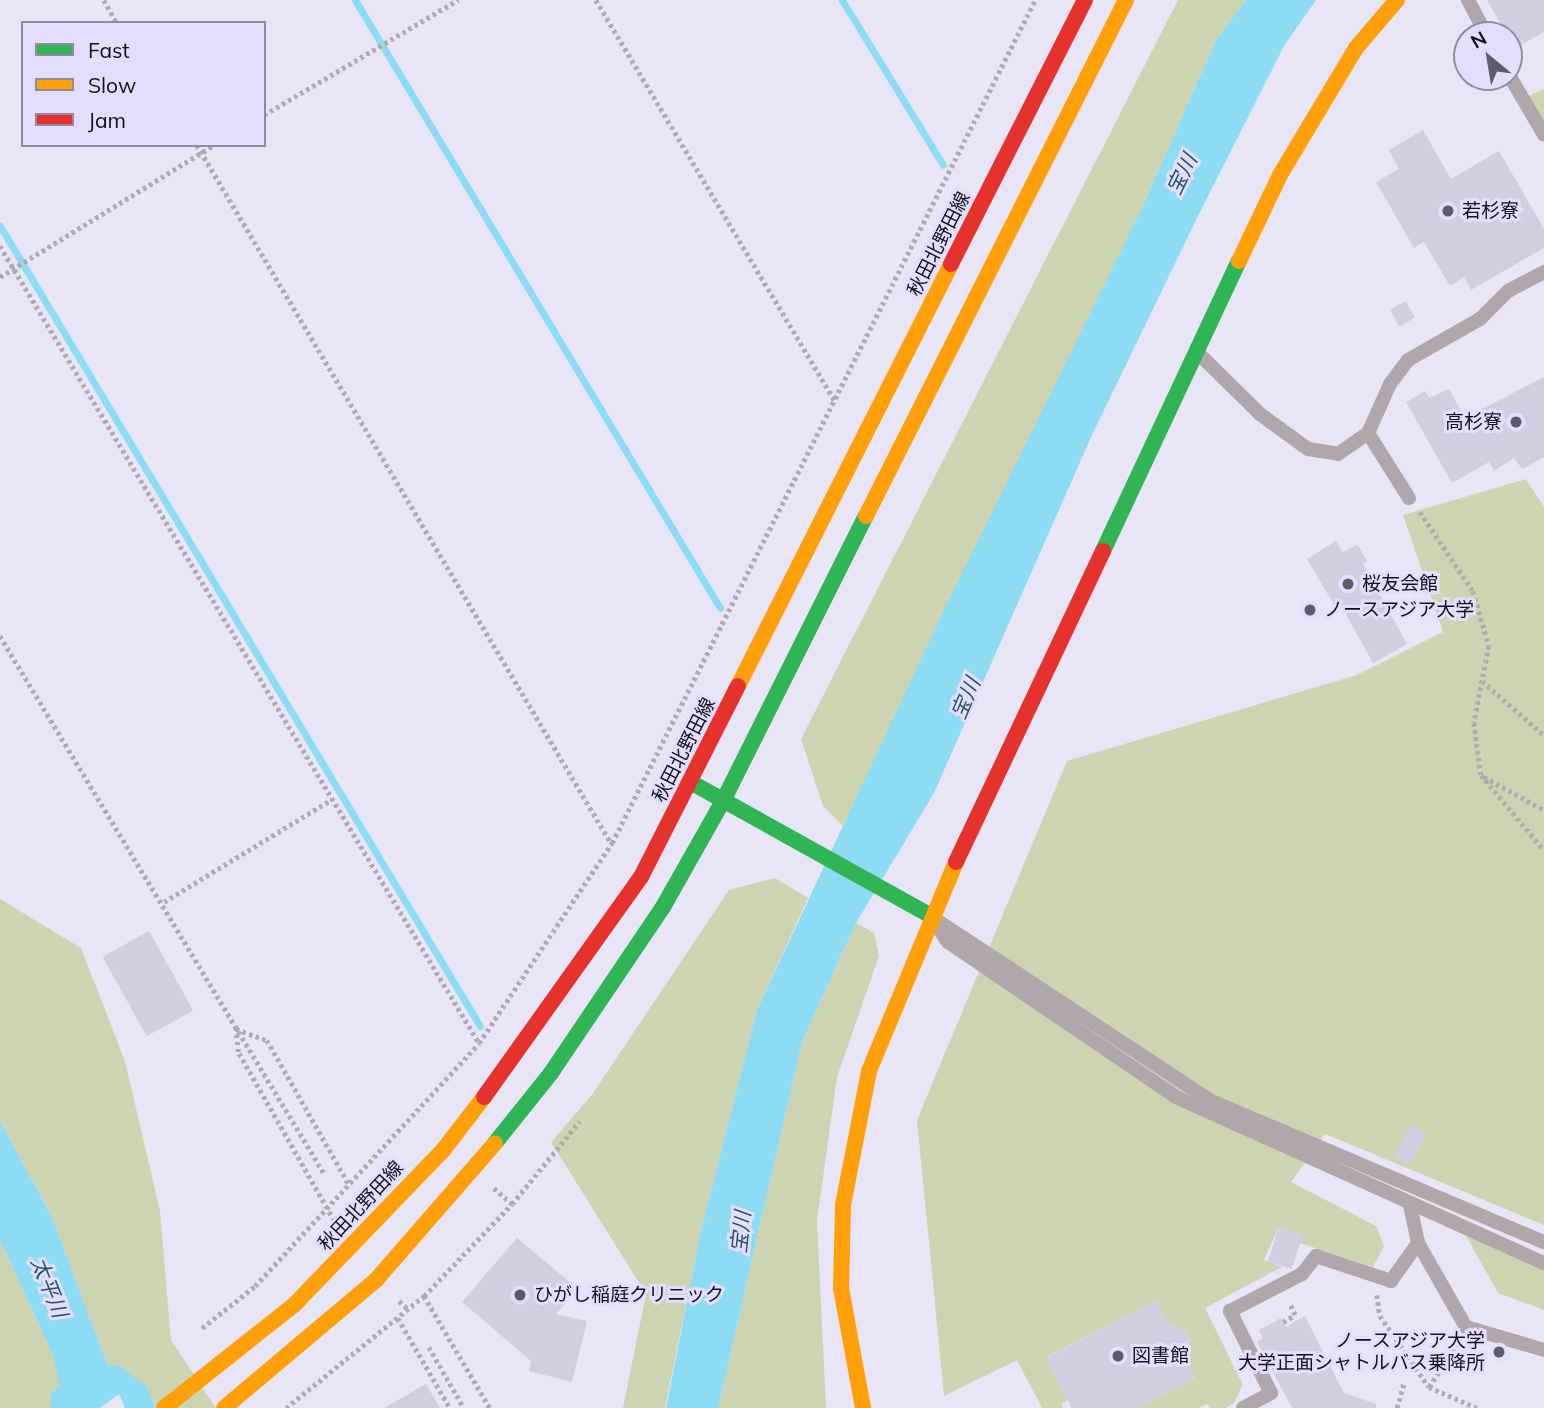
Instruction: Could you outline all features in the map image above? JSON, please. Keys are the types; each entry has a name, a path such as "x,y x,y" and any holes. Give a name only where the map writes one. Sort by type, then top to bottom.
{"main road":[{"name":"秋田北野田線","path":"164,1408 295,1304 350,1250 444,1149 533,1034 641,877 692,783 1085,0"},
{"path":"224,1408 376,1280 473,1170 551,1073 663,907 723,801 1126,0"},
{"path":"863,1408 841,1287 843,1205 869,1071 931,916 1280,175 1356,48 1398,0"},
{"path":"692,783 879,890 931,916"}],"lane":[{"path":"1468,0 1479,21"},
{"path":"1518,91 1544,135"},
{"path":"1196,352 1260,414 1308,449 1338,454 1368,433 1390,384 1408,360 1480,319 1508,291 1544,272"},
{"path":"1368,433 1409,498"},
{"path":"931,916 948,942 1176,1097 1410,1205 1544,1263"},
{"path":"931,916 1209,1100 1544,1242"},
{"path":"1410,1205 1418,1243 1466,1327 1544,1350"},
{"path":"1243,1408 1271,1393 1230,1311 1302,1274 1316,1256 1391,1281 1418,1243"}],"path":[{"path":"104,0 116,21"},
{"path":"266,115 458,0"},
{"path":"596,0 836,401"},
{"path":"202,1328 255,1286 350,1186 478,1042 612,843 1035,0"},
{"path":"198,147 612,843"},
{"path":"0,277 211,147"},
{"path":"0,246 478,1042"},
{"path":"1409,498 1473,591 1489,646 1474,723 1481,775 1544,850"},
{"path":"0,636 164,902 236,1029 325,1175"},
{"path":"1482,681 1544,735"},
{"path":"1481,775 1544,810"},
{"path":"164,902 332,799"},
{"path":"236,1029 267,1040 350,1186"},
{"path":"236,1029 237,1052 350,1250"},
{"path":"286,1408 424,1296 512,1204 580,1121"},
{"path":"1374,1275 1380,1316 1429,1388 1477,1408"},
{"path":"1280,1286 1296,1315 1283,1322"},
{"path":"424,1296 489,1408"},
{"path":"398,1318 450,1408"},
{"path":"1429,1388 1466,1327"},
{"path":"429,1347 464,1408"},
{"path":"1397,1408 1404,1382"}],"green space":[{"path":"1178,0 1246,0 1216,40 1141,210 843,826 823,806 801,739"},
{"path":"1544,89 1544,124 1527,97"},
{"path":"1526,479 1544,507 1544,1225 1325,1134 1291,1182 1376,1226 1384,1246 1373,1267 1300,1243 1302,1235 1279,1227 1264,1260 1282,1267 1205,1308 1243,1385 1234,1403 1226,1408 1210,1408 1207,1404 1199,1408 1136,1408 1195,1378 1183,1359 1189,1349 1188,1333 1168,1322 1156,1301 1047,1357 1068,1400 1061,1404 1063,1408 1042,1408 1017,1360 944,1396 917,1120 1067,761 1357,675 1443,632 1403,515"},
{"path":"775,878 808,898 757,1010 700,1235 665,1408 623,1408 646,1294 551,1142 591,1096 729,890"},
{"path":"0,899 81,948 125,1061 160,1211 171,1340 216,1408 155,1408 146,1386 108,1366 51,1215 0,1121"},
{"path":"856,923 874,933 879,956 837,1077 817,1221 826,1408 718,1408 802,1042"},
{"path":"1465,1234 1544,1270 1544,1310 1498,1293"},
{"path":"0,1240 53,1355 61,1387 51,1393 51,1408 0,1408"}],"water":[{"name":"宝川","path":"1246,0 1316,0 1284,46 1198,216 1092,435 934,793 856,923 802,1042 718,1408 666,1408 700,1235 757,1010 942,614 1141,210 1216,40"},
{"name":"太平川","path":"0,1121 51,1215 108,1366 119,1365 146,1386 155,1408 125,1408 119,1394 100,1408 51,1408 51,1393 60,1387 53,1355 0,1240"}],"building":[{"path":"1487,0 1544,0 1544,32 1523,44 1523,21 1499,21"},
{"path":"1423,130 1451,179 1499,151 1544,229 1544,248 1471,290 1464,277 1450,286 1424,242 1414,248 1376,182 1399,169 1389,150"},
{"path":"1406,301 1415,318 1399,326 1390,309"},
{"name":"高杉寮","path":"1544,377 1544,457 1522,469 1514,458 1494,471 1489,462 1452,483 1406,402 1425,391 1429,398 1449,389 1465,418"},
{"name":"桜友会館","path":"1336,541 1342,552 1358,545 1367,561 1363,564 1407,644 1373,663 1341,605 1336,608 1307,559"},
{"path":"149,931 193,1011 147,1036 103,957"},
{"path":"1411,1125 1427,1134 1410,1164 1394,1156"},
{"path":"1279,1227 1303,1235 1292,1269 1268,1261"},
{"name":"ひがし稲庭クリニック","path":"517,1238 578,1289 556,1314 587,1321 572,1382 529,1371 531,1361 462,1302"},
{"name":"図書館","path":"1156,1301 1168,1322 1188,1333 1189,1349 1183,1358 1195,1379 1136,1408 1072,1408 1046,1358"},
{"path":"1305,1316 1344,1393 1376,1404 1376,1408 1292,1408 1257,1342 1263,1338 1259,1330 1281,1318 1286,1327"},
{"path":"426,1384 440,1408 384,1408"}],"waterway":[{"path":"355,0 720,608"},
{"path":"842,0 943,165"},
{"path":"0,226 480,1026"}],"traffic: fast":[{"path":"1103,551 1239,261"},
{"path":"495,1143 551,1073 663,907 723,801 866,516"},
{"path":"694,784 931,916"}],"traffic: slow":[{"path":"866,516 1126,0"},
{"path":"1239,261 1280,175 1356,48 1397,0"},
{"path":"738,686 951,264"},
{"path":"863,1408 841,1288 843,1205 869,1071 956,862"},
{"path":"164,1408 295,1304 444,1149 484,1097"},
{"path":"224,1408 376,1280 495,1143"}],"traffic: jam":[{"path":"951,264 1085,0"},
{"path":"956,862 1103,551"},
{"path":"484,1097 641,877 738,686"}],"place":[{"name":"若杉寮","path":"1448,211"},
{"name":"高杉寮","path":"1516,422"},
{"name":"桜友会館","path":"1348,584"},
{"name":"ノースアジア大学","path":"1310,610"},
{"name":"ひがし稲庭クリニック","path":"520,1295"},
{"name":"ノースアジア大学 大学正面シャトルバス乗降所","path":"1499,1352"},
{"name":"図書館","path":"1118,1356"}]}
